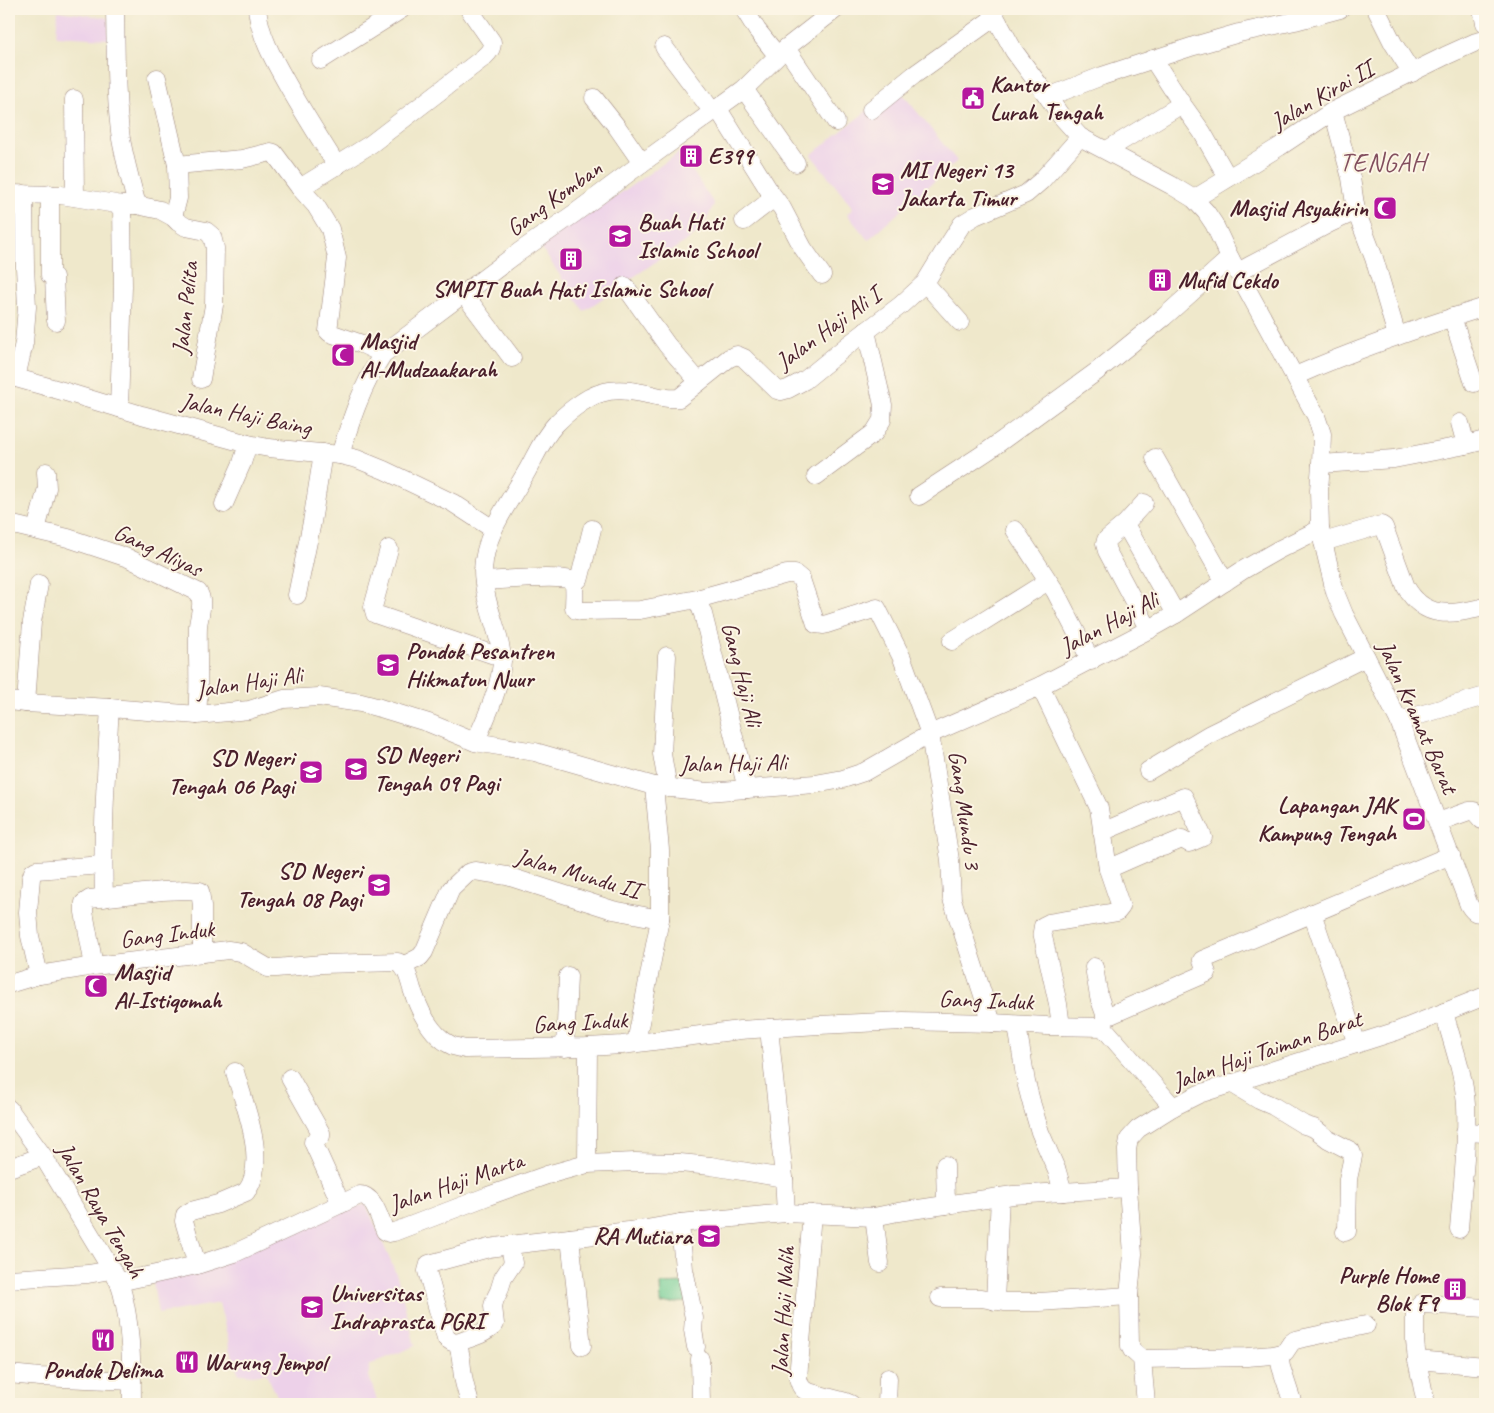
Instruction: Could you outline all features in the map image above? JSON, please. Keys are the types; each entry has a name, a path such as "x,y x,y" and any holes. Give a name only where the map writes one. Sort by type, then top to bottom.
{"street":[{"path":"115,9 119,119 127,169 129,205 123,286 119,408"},
{"path":"256,9 259,25 272,56 307,119 337,166"},
{"path":"321,60 402,9"},
{"path":"300,188 371,144 483,58 492,47 492,42 469,9"},
{"path":"744,9 757,30 782,51 836,122"},
{"name":"Gang Komban","path":"340,455 365,386 373,368 383,354 519,252 744,89 782,51 836,9"},
{"path":"1048,97 1102,76 1239,33 1340,9"},
{"path":"1376,9 1393,43 1412,73"},
{"path":"871,110 993,13 1014,51 1061,116 1080,137"},
{"name":"Jalan Kirai II","path":"1194,199 1279,147 1333,111 1483,40"},
{"path":"664,47 715,110 782,208 803,248 822,275"},
{"path":"1153,59 1208,142 1228,178"},
{"path":"157,78 177,165 178,198 173,216"},
{"path":"744,89 796,163"},
{"path":"594,98 642,163"},
{"path":"74,99 75,197"},
{"path":"1107,150 1182,104"},
{"path":"1333,111 1351,178 1356,211 1374,258 1397,336"},
{"name":"Jalan Kramat Barat","path":"1080,137 1171,185 1194,199 1206,212 1316,416 1322,434 1319,490 1322,536 1334,592 1399,721 1469,904 1476,914 1485,912"},
{"name":"Jalan Haji Ali I","path":"475,742 498,686 502,658 488,605 484,581 483,570 486,552 493,529 528,470 542,442 554,426 574,408 600,393 617,391 641,392 672,399 680,398 729,358 737,355 744,358 777,390 788,389 805,380 901,305 925,283 962,224 975,216 1026,194 1041,181 1080,137"},
{"path":"177,165 242,159 273,152 316,206 330,229 337,258 328,331 383,354"},
{"path":"744,221 770,201 770,192"},
{"path":"12,377 24,343 28,307 17,194"},
{"name":"Jalan Pelita","path":"17,194 50,194 160,210 173,216 186,227 206,231 212,236 215,248 214,305 200,379"},
{"path":"50,194 50,275 54,277 56,321"},
{"path":"919,496 989,450 1096,372 1164,317 1234,265 1356,211"},
{"path":"925,283 960,322"},
{"path":"625,286 667,345 699,382"},
{"path":"464,294 512,358"},
{"path":"1295,376 1397,336 1485,307"},
{"path":"1452,317 1474,383"},
{"path":"816,476 874,433 882,420 883,405 866,331"},
{"name":"Jalan Haji Baing","path":"12,377 248,444 340,455 357,459 453,503 493,529"},
{"path":"1460,423 1466,444"},
{"path":"1321,464 1394,459 1485,440"},
{"path":"224,504 248,444"},
{"path":"297,595 312,522 322,453"},
{"path":"1155,458 1225,582"},
{"path":"36,530 47,488 46,472"},
{"path":"1144,503 1125,524 1106,540 1105,544 1148,630"},
{"name":"Gang Aliyas","path":"9,524 68,538 128,558 198,592 201,596 201,604 198,626 199,697 197,715"},
{"path":"1125,524 1176,614"},
{"name":"Jalan Haji Ali","path":"17,702 197,715 249,710 284,699 318,697 361,703 380,708 429,723 475,742 535,752 661,787 706,792 815,784 844,779 864,772 930,734 1040,686 1091,661 1176,614 1278,550 1322,536 1381,525 1384,527 1406,588 1418,603 1427,609 1439,613 1459,612 1485,607"},
{"path":"484,581 554,578 578,580 592,529"},
{"path":"1015,530 1048,581 1091,661"},
{"path":"389,550 373,607 375,614 502,658"},
{"name":"Gang Mundu 3","path":"697,599 792,574 799,576 801,579 816,624 824,625 878,608 902,658 930,734 950,860 952,899 992,1023"},
{"path":"572,581 574,585 574,607 580,611 640,610 697,599"},
{"path":"952,641 1048,581"},
{"path":"17,702 40,584"},
{"name":"Gang Haji Ali","path":"697,599 747,789"},
{"name":"Jalan Mundu II","path":"403,966 420,957 424,952 451,889 468,873 475,871 507,876 613,910 660,919 661,787 667,656"},
{"path":"1148,771 1210,734 1366,657"},
{"path":"1040,686 1099,808 1108,869 1120,907 1119,910 1108,914 1045,924 1042,928 1061,1026"},
{"path":"1399,721 1485,696"},
{"path":"104,898 105,779 110,708"},
{"path":"1102,832 1184,797 1203,837 1189,842 1182,839 1163,847 1158,847 1108,869"},
{"path":"1438,822 1469,811 1474,811 1482,820 1485,820"},
{"path":"1105,1022 1207,973 1202,960 1451,855"},
{"path":"38,975 29,928 28,912 33,872 36,870 103,865"},
{"path":"94,966 84,912 84,903 90,899 162,891 200,891 202,906 202,953"},
{"path":"1312,913 1357,1044"},
{"path":"636,1043 660,919"},
{"name":"Gang Induk","path":"9,984 38,975 94,966 228,950 241,952 268,968 322,964 398,962 403,966 427,1021 441,1038 453,1046 481,1049 588,1047 732,1031 903,1021 1061,1026 1105,1022"},
{"path":"1094,967 1105,1022 1173,1107"},
{"path":"565,1048 568,976"},
{"name":"Jalan Haji Taiman Barat","path":"1146,1404 1142,1359 1130,1346 1129,1296 1132,1254 1127,1150 1129,1139 1138,1129 1173,1107 1199,1094 1397,1031 1485,996"},
{"path":"1444,1012 1463,1082 1466,1106 1459,1229"},
{"path":"1017,1025 1026,1082 1032,1104 1040,1132 1057,1171 1063,1192"},
{"path":"769,1028 786,1213"},
{"path":"587,1164 588,1047"},
{"path":"197,1265 184,1221 185,1215 191,1211 218,1204 246,1192 249,1189 255,1169 255,1142 235,1072"},
{"path":"290,1078 321,1133 321,1136 314,1142 341,1204"},
{"path":"1231,1083 1304,1125 1314,1128 1328,1139 1351,1151 1353,1156 1348,1179 1347,1231 1345,1232"},
{"name":"Jalan Raya Tengah","path":"9,1109 43,1156 115,1276 124,1297 132,1381 132,1404"},
{"path":"1465,1132 1485,1133"},
{"path":"9,1168 43,1156"},
{"name":"Jalan Haji Marta","path":"9,1279 88,1274 115,1276 197,1265 235,1253 360,1195 366,1195 370,1198 385,1231 389,1233 547,1175 587,1164 680,1163 784,1178"},
{"path":"945,1164 946,1204"},
{"path":"510,1244 514,1263 503,1278 494,1299 495,1324 493,1327 457,1343 452,1342 446,1338 427,1271 429,1264 489,1248 510,1244 646,1229 680,1223 786,1213 874,1217 946,1204 1000,1197 1128,1188"},
{"path":"995,1301 1000,1197"},
{"name":"Jalan Haji Nalih","path":"812,1214 798,1378 802,1390 851,1404"},
{"path":"874,1217 880,1263"},
{"path":"680,1223 684,1269 694,1318 701,1404"},
{"path":"570,1238 582,1346"},
{"path":"940,1298 981,1298 1004,1302 1039,1302 1129,1296"},
{"path":"1426,1404 1417,1360 1415,1310 1424,1304 1485,1308"},
{"path":"1142,1359 1225,1358 1279,1354 1285,1352 1292,1341 1366,1325"},
{"path":"457,1343 470,1404"},
{"path":"1279,1354 1281,1367 1293,1404"},
{"path":"1417,1360 1485,1366"},
{"path":"9,1374 132,1381"},
{"path":"887,1404 888,1378"}],"shaded area":[{"path":"58,11 108,18 109,39 56,36"},
{"name":"MI Negeri 13 Jakarta Timur","path":"897,87 957,161 868,240 847,214 853,208 811,155"},
{"name":"Buah Hati Islamic School","path":"680,152 714,204 702,230 584,311 538,243 583,213 586,217"},
{"name":"Universitas Indraprasta PGRI","path":"366,1204 397,1276 415,1346 369,1365 369,1376 378,1404 281,1404 266,1373 253,1375 239,1374 229,1348 219,1303 158,1314 152,1275"}],"green space":[{"path":"685,1283 686,1302 661,1304 660,1284"}],"place":[{"name":"Kantor Lurah Tengah","path":"973,98"},
{"name":"E399","path":"691,156"},
{"name":"MI Negeri 13 Jakarta Timur","path":"883,184"},
{"name":"Masjid Asyakirin","path":"1385,208"},
{"name":"Buah Hati Islamic School","path":"620,236"},
{"name":"SMPIT Buah Hati Islamic School","path":"571,259"},
{"name":"Mufid Cekdo","path":"1160,280"},
{"name":"Masjid Al-Mudzaakarah","path":"343,355"},
{"name":"Pondok Pesantren Hikmatun Nuur","path":"388,665"},
{"name":"SD Negeri Tengah 09 Pagi","path":"356,769"},
{"name":"SD Negeri Tengah 06 Pagi","path":"311,772"},
{"name":"Lapangan JAK Kampung Tengah","path":"1414,819"},
{"name":"SD Negeri Tengah 08 Pagi","path":"379,885"},
{"name":"Masjid Al-Istiqomah","path":"96,986"},
{"name":"RA Mutiara","path":"709,1236"},
{"name":"Purple Home Blok F9","path":"1455,1289"},
{"name":"Universitas Indraprasta PGRI","path":"312,1307"},
{"name":"Pondok Delima","path":"103,1340"},
{"name":"Warung Jempol","path":"187,1362"}],"district":[{"name":"TENGAH","path":"1383,162"}]}
